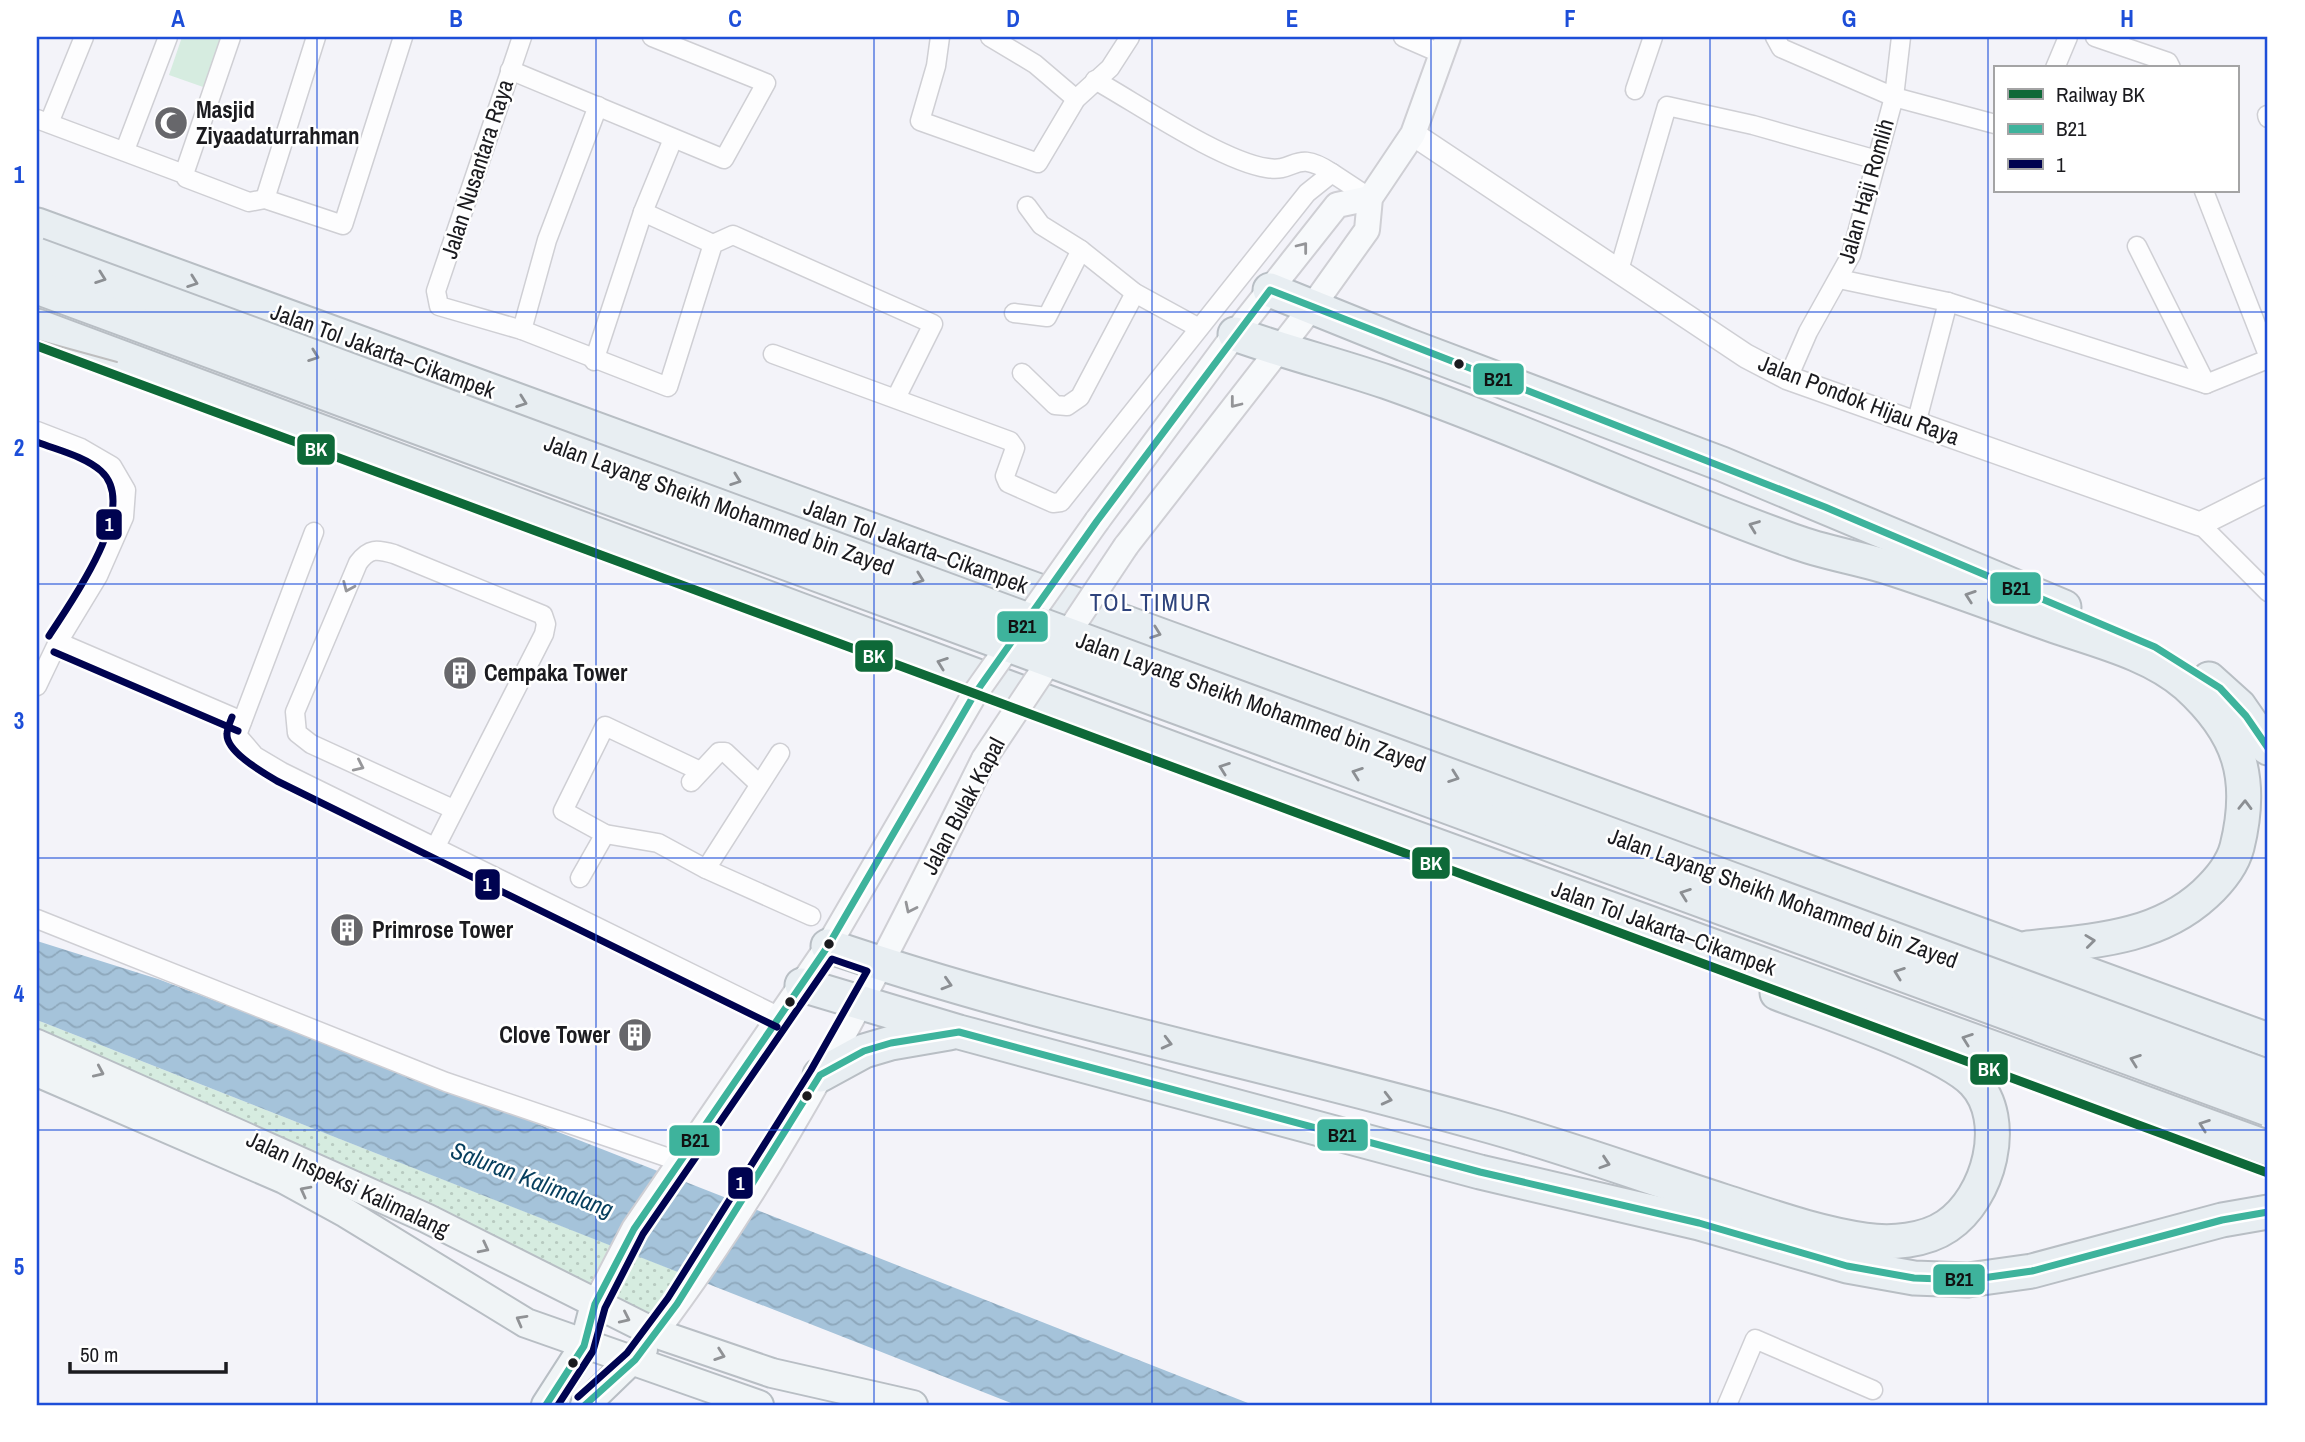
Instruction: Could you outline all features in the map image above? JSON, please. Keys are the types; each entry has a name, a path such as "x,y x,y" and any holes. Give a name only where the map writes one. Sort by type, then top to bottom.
{"highway":[{"name":"Jalan Tol Jakarta–Cikampek","path":"37,225 2268,1040"},
{"name":"Jalan Layang Sheikh Mohammed bin Zayed","path":"37,254 2268,1077"},
{"name":"Jalan Layang Sheikh Mohammed bin Zayed","path":"37,287 2268,1109"},
{"path":"1270,290 1404,344 1722,464 2155,647 2186,662 2213,682 2239,706 2268,748"},
{"name":"Jalan Tol Jakarta–Cikampek","path":"37,326 1267,784 2268,1148"},
{"path":"1235,334 1386,382 1796,542 1885,567 2105,643 2150,662 2184,682 2218,715 2234,741 2245,780 2245,816 2235,855 2229,865 2213,886 2186,911 2151,928 2122,937 2023,949"},
{"path":"1386,382 1404,344"},
{"path":"828,946 1011,1004 1482,1123 1810,1230 1869,1241 1911,1240 1945,1227 1961,1213 1973,1195 1991,1152 1993,1128 1989,1102 1972,1080 1948,1065 1915,1048 1296,803 1267,784"},
{"path":"803,985 959,1032 1480,1172 1699,1223 1847,1266 1914,1278 1968,1280 2032,1271 2222,1220 2268,1212"},
{"path":"820,1075 864,1051 891,1043 959,1032"}],"main road":[{"name":"Jalan Bulak Kapal","path":"655,1333 747,1196 861,1004 984,759 1126,546 1312,307 1367,230 1370,198 1413,134 1445,46"},
{"name":"Jalan Bulak Kapal","path":"600,1292 678,1161 782,1018 828,946 974,695 1097,521 1235,334 1337,205 1370,198"},
{"name":"Jalan Inspeksi Kalimalang","path":"37,1044 600,1292 655,1333 772,1373 913,1405"},
{"name":"Jalan Inspeksi Kalimalang","path":"37,1072 284,1179 346,1213 526,1323 584,1346 635,1360 759,1405"},
{"path":"346,1213 362,1189"},
{"path":"546,1405 584,1346 600,1292"},
{"path":"585,1405 635,1360 655,1333"}],"street":[{"path":"84,37 43,121 125,150 184,174 186,178 249,202 265,199 339,225 345,222 403,37"},
{"path":"125,150 168,37"},
{"path":"184,174 231,37"},
{"path":"265,199 316,37"},
{"name":"Jalan Nusantara Raya","path":"522,37 436,290 436,302 443,308 522,330"},
{"path":"510,70 724,159 766,83 652,37"},
{"path":"940,37 936,66 919,117 924,124 1038,163 1076,99 1110,68 1130,37"},
{"path":"990,37 1035,64 1076,99"},
{"path":"1403,37 1445,46"},
{"path":"1635,90 1653,37"},
{"path":"1775,37 1781,48 1894,97 1901,37"},
{"path":"2056,66 2068,37"},
{"path":"2095,37 2158,57 2170,66"},
{"path":"1095,80 1234,157 1268,169 1301,159 1318,163 1370,198"},
{"name":"Jalan Haji Romlih","path":"1788,378 1808,332 1851,255 1894,97 1994,124"},
{"path":"598,106 547,240 522,330 594,361 667,387 713,244 733,235 933,324 896,398"},
{"path":"1619,270 1667,106 1753,125 1877,160"},
{"name":"Jalan Pondok Hijau Raya","path":"1413,134 1746,356 1788,378 2200,524"},
{"path":"594,361 643,212 673,139"},
{"path":"773,354 1010,441 1014,448 1006,472 1007,481 1058,503 1067,499 1307,193 1332,173"},
{"path":"1839,279 1948,302 2206,384 2268,357 2204,192"},
{"path":"1027,206 1041,225 1081,250 1135,293 1199,328"},
{"path":"643,212 713,244"},
{"path":"2137,246 2206,384"},
{"path":"1014,313 1047,317 1081,250"},
{"path":"1022,373 1055,405 1074,403 1080,397 1135,293"},
{"path":"1916,424 1948,302"},
{"path":"37,432 81,448 112,466 126,490 124,517 103,564 58,642 37,686"},
{"path":"2268,490 2200,524 2268,592"},
{"path":"314,532 237,735 256,755 282,772 782,1018"},
{"path":"436,846 544,634 545,619 543,615 394,554 377,549 370,551 358,563 295,712 295,726 301,738 453,809"},
{"path":"58,642 242,721"},
{"path":"758,783 725,752 713,755 696,777 605,726 562,809 565,814 605,834 658,843 706,869 811,916"},
{"path":"706,869 758,783 780,753"},
{"path":"580,878 605,834"},
{"path":"37,919 446,1082 678,1161"},
{"path":"1727,1405 1755,1339 1872,1390"}],"green space":[{"path":"182,37 224,37 206,88 169,75"},
{"path":"37,1020 694,1278 655,1333 37,1044"}],"water":[{"name":"Saluran Kalimalang","path":"37,941 158,979 515,1115 1253,1405 1016,1405 37,1020"}],"tram line":[{"path":"37,340 117,362"}],"rail line":[{"name":"BK","path":"37,346 2268,1173"}],"transit line":[{"name":"B21","path":"546,1405 584,1346 595,1304 634,1229 828,946 974,695 1097,521 1270,290 1825,507 2155,647 2220,688 2246,716 2268,748"},
{"name":"1","path":"37,442 79,457 101,471 111,487 113,507 98,555 49,636"},
{"name":"1","path":"54,652 238,731"},
{"name":"1","path":"232,717 228,728 228,741 239,755 277,781 777,1027"},
{"name":"1","path":"558,1405 593,1351 605,1308 643,1234 832,959 867,971 811,1070 668,1298 627,1353 578,1397"},
{"name":"B21","path":"585,1405 635,1360 677,1304 820,1075 864,1051 891,1043 959,1032 1480,1172 1699,1223 1847,1266 1914,1278 1968,1280 2032,1271 2222,1220 2268,1212"}],"place":[{"name":"Masjid Ziyaadaturrahman","path":"171,123"},
{"name":"Cempaka Tower","path":"460,673"},
{"name":"Primrose Tower","path":"347,930"},
{"name":"Clove Tower","path":"635,1035"}],"district":[{"name":"TOL TIMUR","path":"1151,603"}]}
